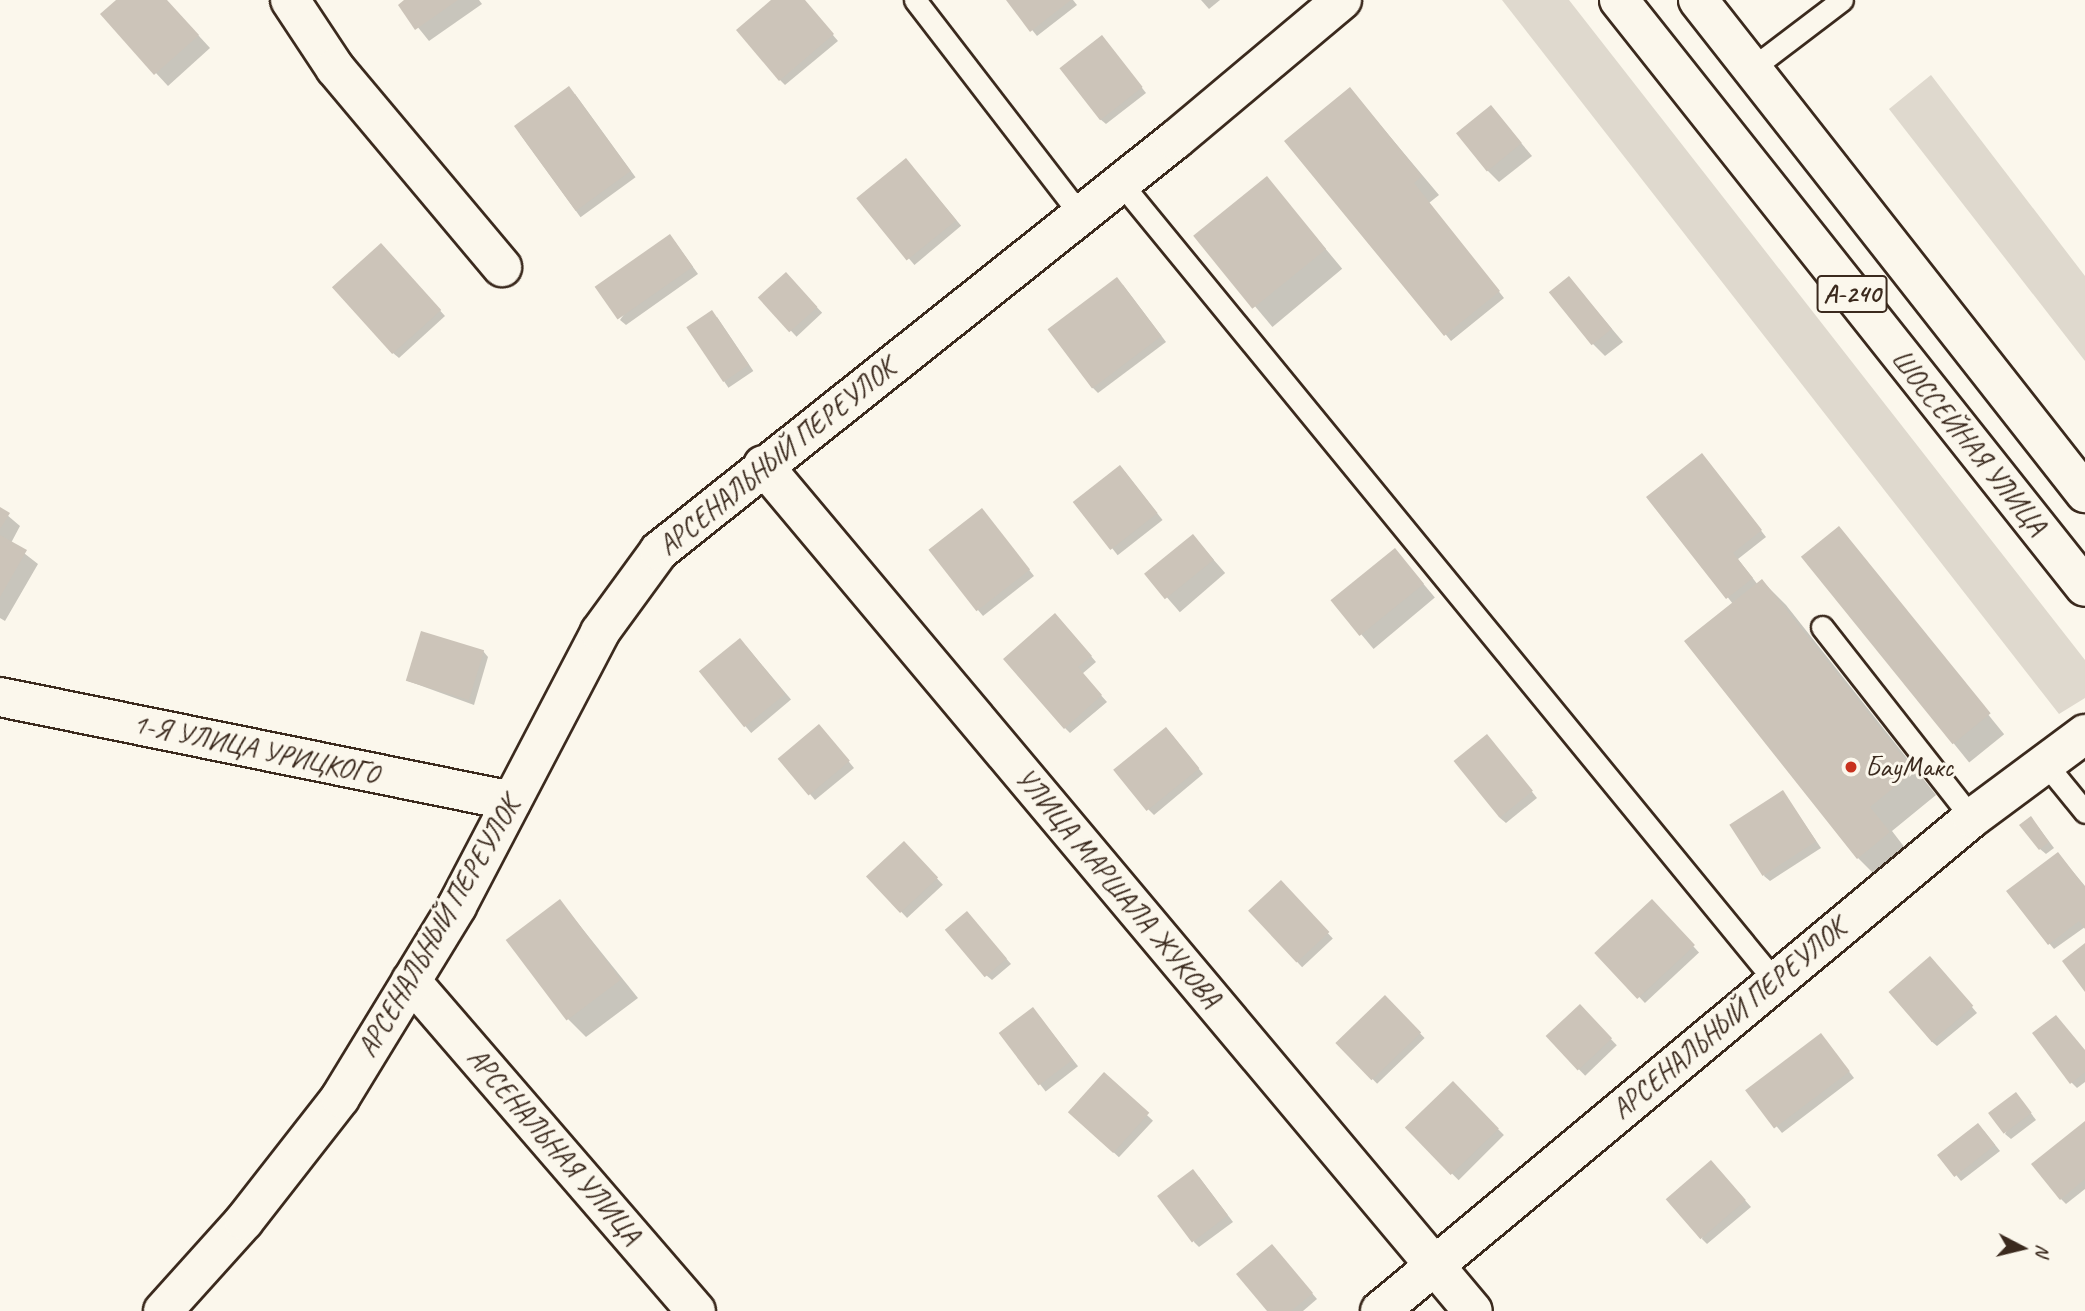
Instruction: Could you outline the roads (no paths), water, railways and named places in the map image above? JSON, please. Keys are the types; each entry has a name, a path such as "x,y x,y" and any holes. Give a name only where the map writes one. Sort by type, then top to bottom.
{"street":[{"path":"290,0 334,68 502,267"},
{"name":"АРСЕНАЛЬНЫЙ ПЕРЕУЛОК","path":"163,1311 244,1221 340,1098 457,906 600,632 659,551 1120,182 1342,0"},
{"name":"ШОССЕЙНАЯ УЛИЦА","path":"1619,0 2085,587"},
{"name":"ШОССЕЙНАЯ УЛИЦА","path":"1698,0 2085,493"},
{"name":"УЛИЦА МАРШАЛА ЖУКОВА","path":"764,465 1473,1311"},
{"name":"1-Я УЛИЦА УРИЦКОГО","path":"0,697 512,801"},
{"name":"АРСЕНАЛЬНЫЙ ПЕРЕУЛОК","path":"1380,1311 1433,1263 1972,818 2085,734"},
{"name":"АРСЕНАЛЬНАЯ УЛИЦА","path":"411,981 696,1311"}],"lane":[{"path":"915,0 1079,214"},
{"path":"1751,69 1842,0"},
{"path":"1120,182 1774,981"},
{"path":"1822,627 1972,818"},
{"path":"2045,763 2085,812"}],"place":[{"name":"БауМакс","path":"1851,767"}]}
